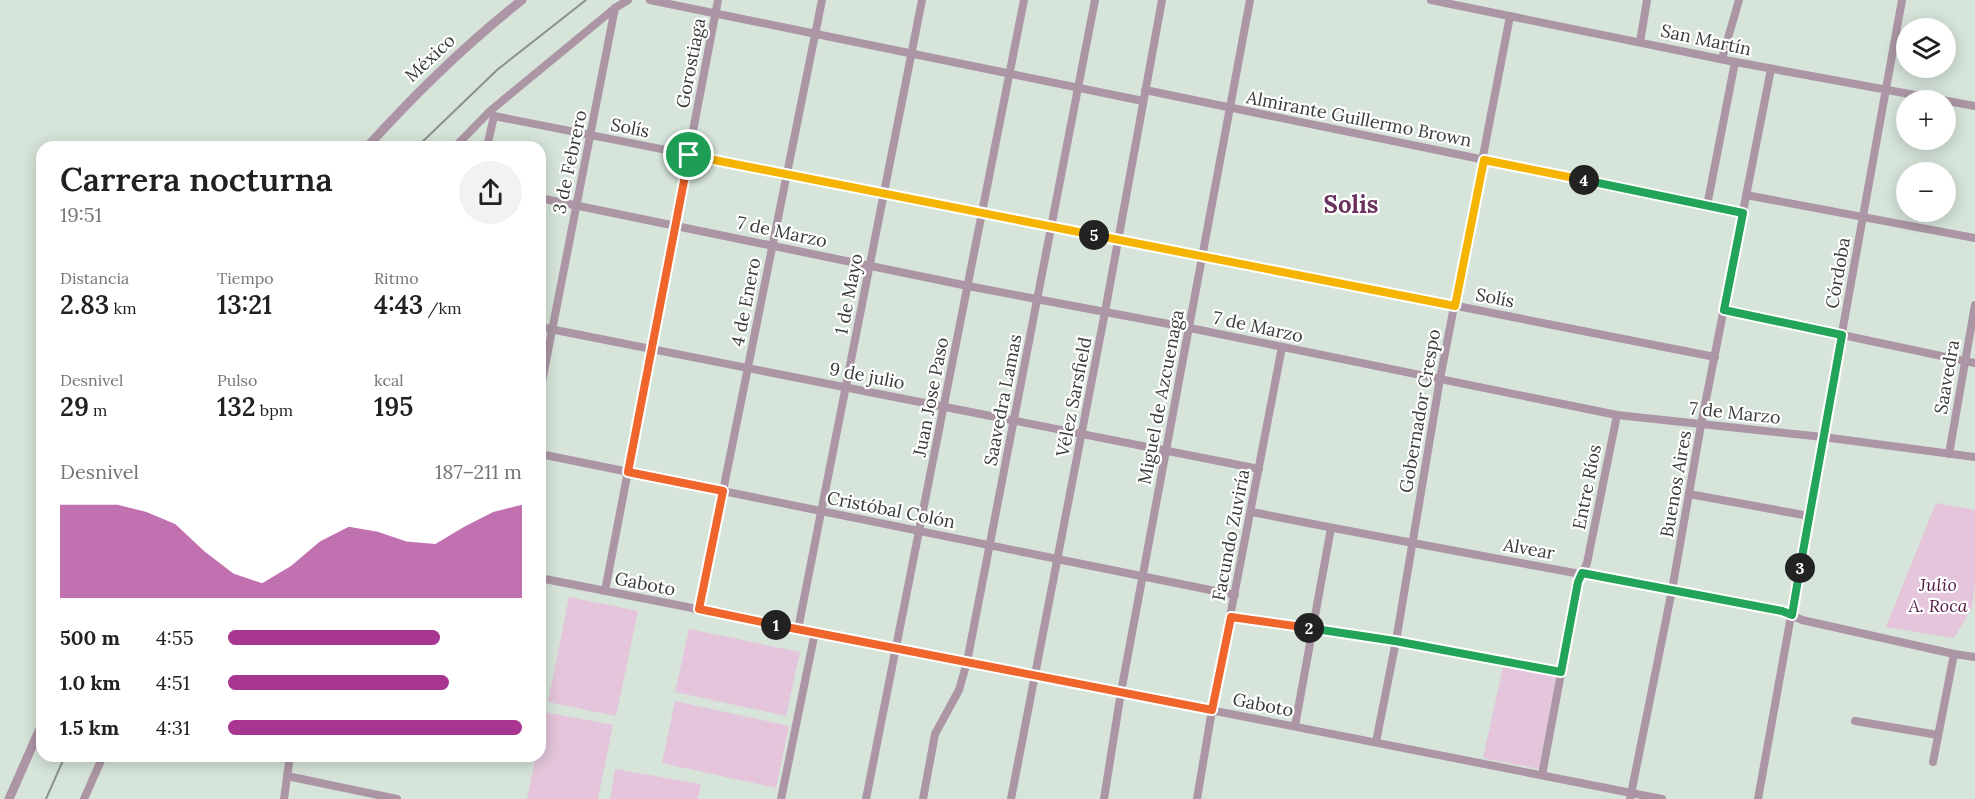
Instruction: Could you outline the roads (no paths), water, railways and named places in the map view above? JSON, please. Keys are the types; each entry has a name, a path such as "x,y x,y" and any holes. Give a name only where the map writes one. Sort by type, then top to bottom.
{"street":[{"name":"México","path":"372,141 410,99 493,23 522,0"},
{"path":"462,141 615,8 628,0"},
{"path":"650,0 1143,101"},
{"name":"Gorostiaga","path":"605,591 718,0"},
{"name":"4 de Enero","path":"699,609 822,0"},
{"name":"1 de Mayo","path":"798,629 922,0"},
{"name":"Juan Jose Paso","path":"866,799 1024,0"},
{"name":"Saavedra Lamas","path":"923,799 935,734 959,690 967,662 1095,0"},
{"name":"Vélez Sarsfield","path":"1011,799 1082,434 1162,0"},
{"name":"Miguel de Azcuenaga","path":"1104,799 1121,692 1250,0"},
{"name":"San Martín","path":"1431,0 1458,3 1510,16 1735,62 1975,106"},
{"path":"1640,42 1647,0"},
{"path":"1722,59 1739,0"},
{"name":"Córdoba","path":"1758,799 1902,0"},
{"name":"3 de Febrero","path":"546,361 615,8"},
{"name":"Gobernador Crespo","path":"1376,742 1440,379 1510,16"},
{"path":"1707,206 1735,62"},
{"name":"Buenos Aires","path":"1631,796 1771,69"},
{"name":"Almirante Guillermo Brown","path":"1145,90 1743,213"},
{"path":"488,141 492,114"},
{"name":"Solís","path":"492,114 591,136 1714,357"},
{"path":"1746,195 1975,238"},
{"name":"7 de Marzo","path":"546,199 1617,415 1823,437 1975,457"},
{"name":"Saavedra","path":"1949,454 1975,305"},
{"path":"1724,310 1975,363"},
{"name":"9 de julio","path":"546,328 1259,469"},
{"name":"Facundo Zuviría","path":"1197,799 1282,347"},
{"name":"Entre Ríos","path":"1542,775 1578,582 1587,563 1617,415"},
{"name":"Cristóbal Colón","path":"546,455 1235,595"},
{"path":"1689,494 1809,516"},
{"name":"Alvear","path":"1252,512 1412,544 1782,611 1802,621 1975,657"},
{"path":"1295,726 1331,528"},
{"name":"Gaboto","path":"546,579 1542,775 1631,796 1662,799"},
{"path":"1231,617 1395,641 1561,672"},
{"path":"781,799 815,632"},
{"path":"1933,762 1954,654"},
{"path":"1855,721 1938,735"},
{"path":"9,799 36,738"},
{"path":"84,799 100,762"},
{"path":"284,799 289,762"},
{"path":"287,776 397,799"}],"railway":[{"path":"423,141 497,70 586,0"},
{"path":"46,799 62,762"}],"district":[{"name":"Solis","path":"1351,205"}],"park label":[{"name":"Julio A. Roca","path":"1938,595"}]}
